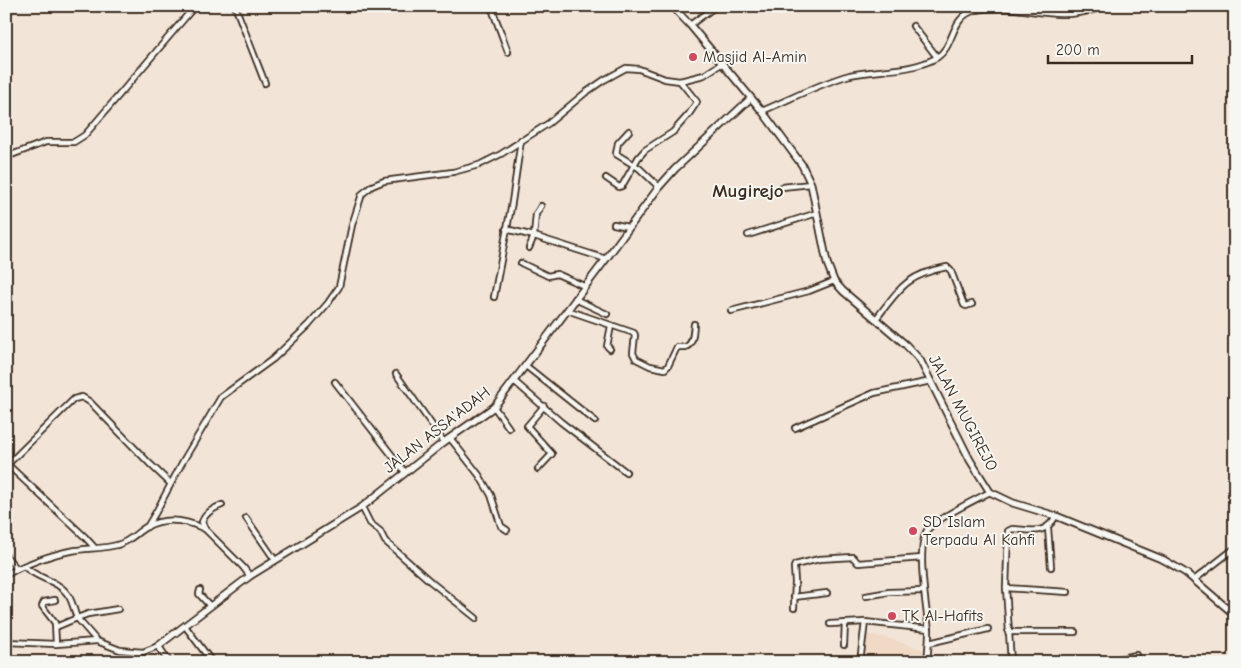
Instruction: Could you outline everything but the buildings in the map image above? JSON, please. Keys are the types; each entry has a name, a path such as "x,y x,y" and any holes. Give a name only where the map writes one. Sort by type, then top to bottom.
{"street":[{"path":"6,157 46,142 74,142 85,134 195,6"},
{"path":"235,6 265,83"},
{"path":"490,6 508,52"},
{"path":"690,25 716,6"},
{"path":"762,111 836,79 918,65 937,57 944,50 958,22 975,10 1004,8 1062,14 1086,12 1108,6"},
{"name":"JALAN MUGIREJO","path":"675,8 762,111 802,165 811,184 823,246 834,281 915,354 931,381 970,460 990,492 1013,503 1056,516 1164,560 1194,580 1235,616"},
{"path":"914,26 937,57"},
{"path":"147,527 170,483 221,397 273,359 309,325 339,287 352,225 362,194 372,186 384,181 452,172 480,165 501,154 549,123 604,80 626,68 639,69 665,79 680,81 704,75 721,64"},
{"path":"606,178 618,186 622,186 645,150 672,132 696,104 697,102 680,81"},
{"name":"JALAN ASSA'ADAH","path":"158,646 250,576 362,507 444,442 494,407 658,187 751,98"},
{"path":"629,131 623,136 616,151 618,156 650,177 658,187"},
{"path":"494,297 521,140"},
{"path":"782,187 811,184"},
{"path":"529,248 534,236 536,214 541,206"},
{"path":"748,235 817,213"},
{"path":"614,224 628,227"},
{"path":"506,228 606,259"},
{"path":"522,263 548,276 557,274 584,286"},
{"path":"876,319 908,281 926,271 947,267 951,271 964,305 972,304"},
{"path":"731,311 809,291 834,281"},
{"path":"575,299 607,314"},
{"path":"567,310 629,331 635,335 633,353 636,359 650,366 665,369 676,347 686,347 689,345 692,340 694,324"},
{"path":"610,349 607,346 611,326"},
{"path":"526,366 596,420"},
{"path":"396,374 444,442"},
{"path":"514,381 561,422 626,472"},
{"path":"795,428 874,393 931,381"},
{"path":"335,382 405,472"},
{"path":"94,547 7,465 74,399 82,397 90,402 136,451 170,483"},
{"path":"538,469 552,454 527,426 544,406"},
{"path":"494,407 509,428"},
{"path":"450,438 491,494 501,526 507,530"},
{"path":"927,662 929,629 924,591 923,538 933,524 990,492"},
{"path":"205,529 202,522 204,517 215,507 222,505"},
{"path":"362,507 370,523 380,531 385,541 431,582 476,618"},
{"path":"1011,662 1006,588 1008,531 1012,529 1042,530 1048,528 1056,516"},
{"path":"246,518 275,560"},
{"path":"6,575 53,555 94,547 117,545 130,540 147,527 166,521 177,520 205,529 250,576"},
{"path":"1048,528 1051,567"},
{"path":"1194,580 1235,548"},
{"path":"6,556 17,569"},
{"path":"794,608 795,565 819,559 854,557 857,563 922,558"},
{"path":"24,566 30,572 61,588 68,594 77,618 97,641"},
{"path":"1006,588 1068,592"},
{"path":"200,590 200,594 210,606"},
{"path":"866,596 889,592 924,591"},
{"path":"794,597 827,593"},
{"path":"55,600 44,602 42,606 54,620 56,644"},
{"path":"56,627 88,614 118,609"},
{"path":"830,624 865,622 929,629"},
{"path":"860,662 865,622"},
{"path":"844,645 845,623"},
{"path":"185,626 212,662"},
{"path":"929,643 988,629"},
{"path":"1008,632 1075,632"},
{"path":"6,642 56,644 97,641 120,650 143,652"},
{"path":"126,661 158,646 169,662"},
{"path":"1104,662 1136,655"}],"shaded area":[{"path":"864,634 892,639 927,651 926,662 860,662"}],"place":[{"name":"Masjid Al-Amin","path":"693,57"},
{"name":"SD Islam Terpadu Al Kahfi","path":"913,531"},
{"name":"TK Al-Hafits","path":"892,616"}],"district":[{"name":"Mugirejo","path":"748,191"}]}
